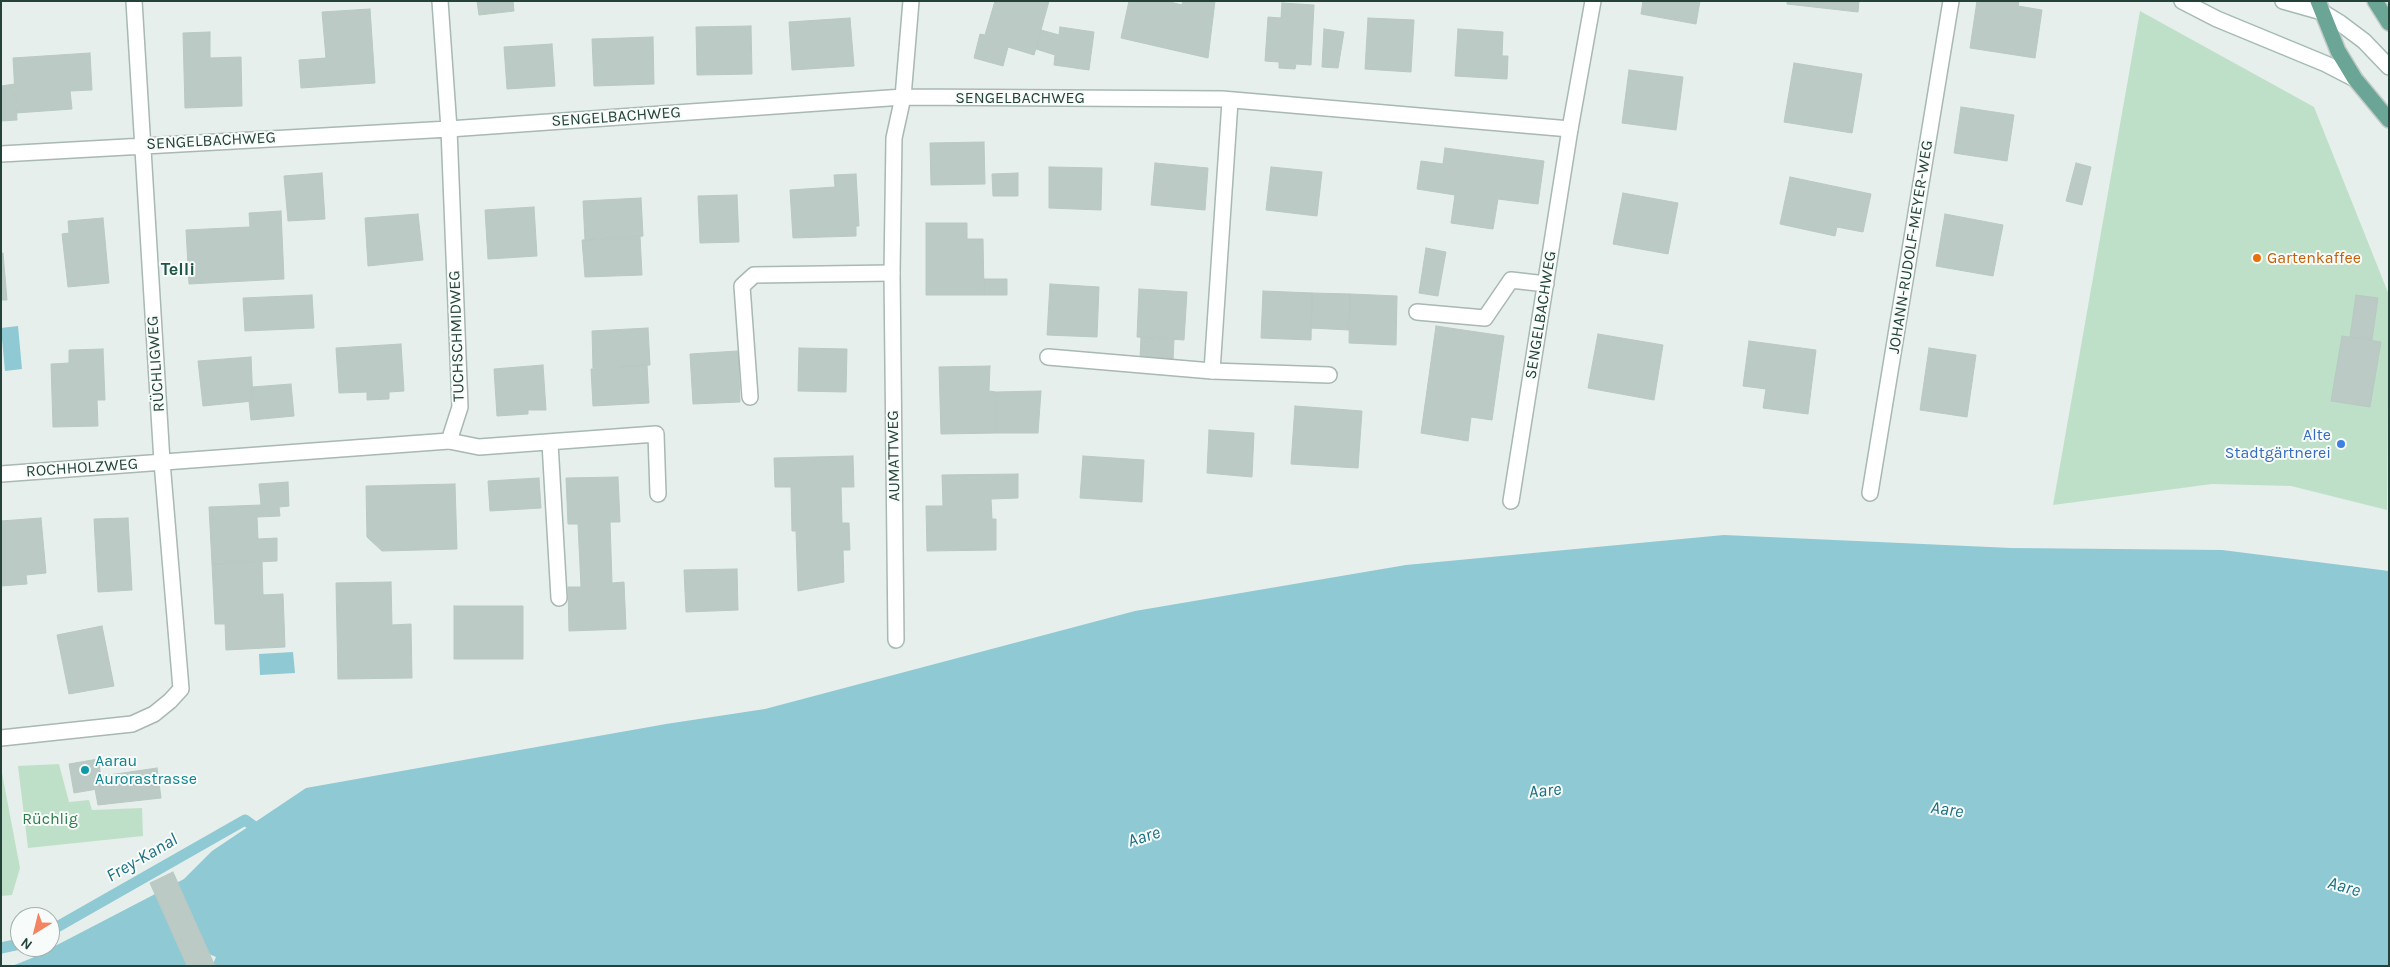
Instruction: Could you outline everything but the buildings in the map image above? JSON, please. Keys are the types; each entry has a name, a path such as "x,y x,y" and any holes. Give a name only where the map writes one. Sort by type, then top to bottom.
{"main road":[{"path":"2375,1 2389,22"},
{"path":"2320,7 2338,51 2356,79 2389,120"}],"street":[{"name":"RÜCHLIGWEG","path":"1,738 132,724 154,714 181,689 180,656 162,462 141,145 134,1"},
{"name":"TUCHSCHMIDWEG","path":"440,1 449,130 460,408 449,441"},
{"name":"AUMATTWEG","path":"896,640 892,273 894,138 904,97 911,1"},
{"name":"SENGELBACHWEG","path":"1511,501 1570,129 1593,1"},
{"name":"JOHANN-RUDOLF-MEYER-WEG","path":"1870,493 1952,1"},
{"path":"2182,1 2203,13 2326,64 2356,79"},
{"path":"2283,1 2320,7 2364,41 2389,67"},
{"name":"SENGELBACHWEG","path":"1,154 449,130 904,97 1230,101 1570,129"},
{"path":"1212,372 1230,101"},
{"path":"750,397 742,286 754,275 892,273"},
{"path":"1417,312 1485,318 1511,280 1546,284"},
{"path":"1048,357 1212,372 1329,376"},
{"path":"162,462 449,441 479,447 656,434 658,494"},
{"path":"550,443 559,598"},
{"name":"ROCHHOLZWEG","path":"1,474 162,462"}],"green space":[{"path":"2140,11 2314,107 2389,295 2387,510 2291,486 2212,484 2053,505"},
{"name":"Rüchlig","path":"59,764 69,802 89,800 92,810 142,808 143,836 28,848 18,766"},
{"path":"1,768 20,868 12,895 1,896"}],"water":[{"path":"18,326 22,369 5,371 1,328"},
{"name":"Aare","path":"1724,535 2011,548 2222,550 2389,571 2389,966 210,966 216,957 209,954 184,966 12,966 34,957 60,957 60,943 184,879 212,851 306,788 666,724 765,709 1135,611 1406,565"},
{"path":"293,652 295,673 260,675 259,654"}],"waterway":[{"name":"Frey-Kanal","path":"60,925 245,820 252,825"},
{"name":"Frey-Kanal","path":"1,948 10,946"}],"place":[{"name":"Gartenkaffee","path":"2257,258"},
{"name":"Alte Stadtgärtnerei","path":"2341,444"},
{"name":"Aarau Aurorastrasse","path":"85,770"}],"district":[{"name":"Telli","path":"178,270"}]}
